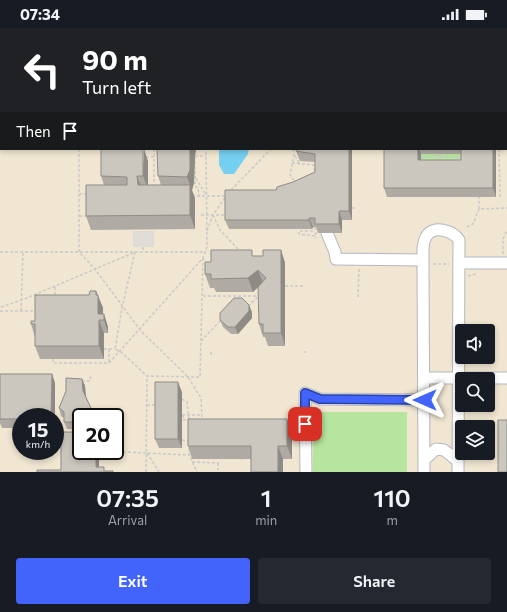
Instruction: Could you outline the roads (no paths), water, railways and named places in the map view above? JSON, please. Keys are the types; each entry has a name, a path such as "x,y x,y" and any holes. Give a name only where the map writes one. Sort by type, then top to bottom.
{"street":[{"path":"424,472 426,262 424,239 428,234 441,230 455,234 459,240 456,264 458,372"},
{"path":"321,232 335,252 336,259 426,262"},
{"path":"456,264 505,259"},
{"path":"425,378 455,378"},
{"path":"495,378 507,378"},
{"path":"306,472 305,393 320,399 425,400"},
{"path":"458,412 458,467"},
{"path":"424,460 436,449 444,450 458,467"}],"water":[{"path":"219,150 249,150 248,154 234,174 224,174 219,165"}]}
